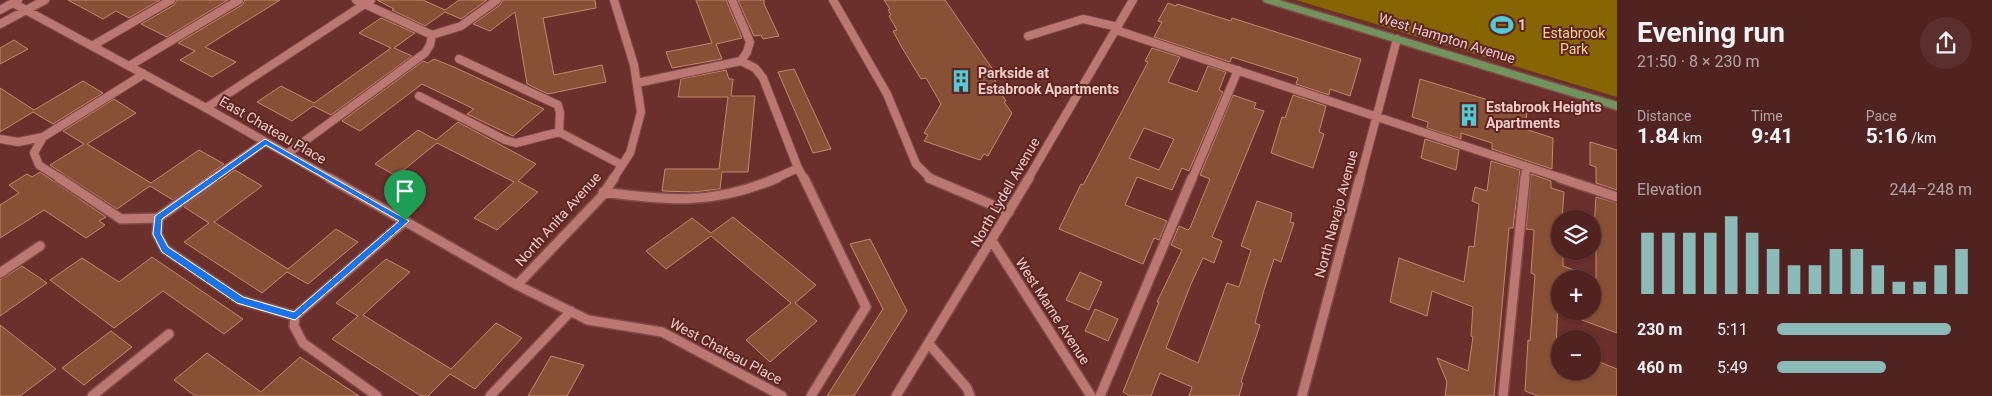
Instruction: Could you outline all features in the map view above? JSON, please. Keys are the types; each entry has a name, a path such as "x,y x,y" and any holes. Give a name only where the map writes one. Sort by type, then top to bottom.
{"main road":[{"name":"West Hampton Avenue","path":"1268,0 1617,106"}],"street":[{"path":"0,24 45,0"},
{"path":"92,46 171,0"},
{"path":"129,66 239,0"},
{"path":"356,0 368,2 432,35 461,26 497,0"},
{"name":"North Anita Avenue","path":"517,284 603,192 630,153 641,112 634,65 614,0"},
{"path":"732,0 750,42 747,52 740,61"},
{"path":"833,0 895,109 910,156 920,172 930,179 1009,212"},
{"name":"North Lydell Avenue","path":"896,396 992,241 1133,0"},
{"path":"0,10 16,1"},
{"name":"East Chateau Place","path":"16,1 26,10 206,108 517,284"},
{"path":"206,108 368,2"},
{"path":"1028,36 1083,19 1617,197"},
{"path":"287,154 425,53 430,45 432,35"},
{"name":"North Navajo Avenue","path":"1302,396 1397,39"},
{"path":"459,59 558,106 560,114 559,132"},
{"path":"637,83 740,61 755,68 763,78 798,168 814,196 866,307 811,396"},
{"path":"1100,396 1238,70"},
{"path":"0,139 18,142 43,136 144,74"},
{"path":"419,96 505,140 516,143 559,132 622,165"},
{"path":"43,136 34,153 39,165 121,219 138,220 158,218 265,142"},
{"path":"1503,396 1526,167"},
{"path":"603,192 654,198 703,199 770,183 798,168"},
{"path":"158,218 157,234 165,249 240,300 295,316"},
{"path":"377,396 303,343 294,326 295,316 405,221"},
{"name":"West Marne Avenue","path":"992,241 1091,396"},
{"path":"0,273 40,246"},
{"name":"West Chateau Place","path":"517,284 588,320 662,332 782,396"},
{"path":"490,396 571,311"},
{"path":"92,396 169,334"},
{"path":"929,344 966,388 970,396"}],"green space":[{"name":"Estabrook Park","path":"1296,0 1617,0 1617,97"}],"building":[{"path":"68,0 160,0 129,18 116,11 103,19"},
{"path":"177,0 228,0 167,37 141,24 174,5"},
{"path":"245,0 280,0 205,47 236,62 212,77 180,60 195,51 178,43 242,5"},
{"path":"377,0 423,0 445,10 459,0 487,0 461,19 445,12 425,26 392,10 394,9"},
{"path":"503,0 595,0 596,8 543,18 554,75 602,65 606,82 548,94 527,84 515,12 490,31 473,24 500,5"},
{"path":"696,0 726,0 742,38 716,44 722,59 672,68 666,52 712,43"},
{"path":"738,0 764,0 764,4 779,36 763,39 761,35 754,36"},
{"name":"Parkside at Estabrook Apartments","path":"884,0 945,0 998,77 994,79 1004,94 1002,95 1006,101 1004,102 1012,113 988,156 984,154 980,160 924,141 928,135 924,133 941,104 926,78 921,79 901,46 893,31 897,30 889,16 891,15 888,10 890,9"},
{"path":"1168,3 1176,6 1177,4 1231,21 1232,18 1361,59 1350,96 1330,89 1329,95 1296,84 1298,78 1232,57 1230,62 1154,37 1162,22 1158,21"},
{"path":"381,18 415,33 394,48 412,56 331,115 313,106 292,121 257,102 281,86 314,103 391,48 359,33"},
{"path":"14,40 28,49 0,64 0,48"},
{"path":"1152,48 1180,57 1168,82 1197,92 1208,66 1226,72 1219,90 1223,92 1189,171 1182,168 1172,190 1137,177 1125,205 1167,221 1159,240 1154,238 1143,264 1059,229 1081,184 1083,185 1148,62 1145,61","holes":["1144,128 1174,139 1159,170 1129,158"]},
{"path":"434,59 544,109 513,136 467,114 474,109 422,84 360,131 342,121 423,61 428,63"},
{"path":"794,69 831,149 813,153 778,72"},
{"path":"726,70 729,79 733,79 731,96 755,96 748,172 722,172 720,189 693,192 662,191 665,169 719,169 728,97 678,97 681,79"},
{"name":"Estabrook Heights Apartments","path":"1420,79 1527,112 1525,129 1553,138 1552,169 1492,149 1492,143 1461,133 1461,139 1427,128 1428,122 1412,117"},
{"path":"83,81 103,93 53,124 33,112 0,132 0,88 34,110"},
{"path":"1233,95 1256,103 1254,108 1264,111 1212,237 1222,241 1214,263 1203,258 1166,348 1198,363 1227,283 1239,287 1251,250 1241,246 1257,201 1292,213 1290,222 1294,223 1281,262 1274,259 1264,290 1255,323 1260,325 1241,382 1243,383 1239,396 1189,396 1192,387 1160,373 1151,396 1130,396 1123,392 1159,302 1157,302 1182,250 1171,245 1179,226 1188,230 1190,228 1210,179 1200,175"},
{"path":"1293,95 1326,106 1319,132 1324,134 1313,168 1271,153 1282,117 1285,118"},
{"path":"114,99 136,113 87,144 151,183 199,150 224,164 173,200 150,186 117,209 50,165 84,144 63,131"},
{"path":"458,122 536,164 518,181 538,192 497,230 474,218 514,182 437,143 396,176 375,164 418,130 436,140"},
{"path":"1425,139 1459,150 1456,170 1421,158"},
{"path":"1590,142 1617,150 1617,190 1596,183 1596,167 1590,165"},
{"path":"1491,161 1520,170 1513,228 1509,228 1494,396 1445,396 1447,382 1437,358 1468,371 1473,337 1471,336 1473,307 1432,291 1427,316 1390,302 1399,258 1464,282 1469,246 1474,247 1479,204 1472,201 1475,187 1487,191"},
{"path":"235,170 262,186 214,222 288,269 336,229 358,242 308,284 287,272 262,293 184,242 209,223 184,207"},
{"path":"40,172 106,217 99,221 105,225 86,238 44,210 0,238 0,205 19,193 9,185 27,174 32,177"},
{"path":"1531,174 1551,181 1551,188 1564,192 1563,210 1551,210 1551,260 1563,260 1563,266 1574,270 1551,270 1551,320 1557,320 1557,330 1551,330 1551,380 1601,380 1601,363 1617,369 1617,396 1538,396 1525,391 1535,275 1531,273 1534,230 1526,229"},
{"path":"1596,197 1617,203 1617,333 1582,320 1601,320 1601,270 1596,270 1596,260 1601,260 1601,210 1595,210"},
{"path":"733,217 816,285 795,303 817,321 770,362 746,340 791,303 711,236 666,269 646,251 692,218 711,233"},
{"path":"870,239 907,311 854,396 827,396 883,309 850,244"},
{"path":"152,257 243,319 224,334 163,291 114,328 50,280 82,258 119,282"},
{"path":"386,259 410,272 363,315 451,369 496,323 522,338 475,389 450,374 428,396 421,396 332,339 358,316 336,303"},
{"path":"22,266 47,283 0,316 0,280"},
{"path":"1080,272 1102,282 1089,310 1066,300"},
{"path":"1095,309 1118,319 1108,341 1085,331"},
{"path":"0,325 56,369 20,396 0,396"},
{"path":"111,331 132,347 84,385 62,368"},
{"path":"207,353 261,392 300,357 359,396 195,396 174,380"},
{"path":"551,356 584,365 567,396 528,396"}],"place":[{"name":"1","path":"1502,25"},
{"name":"Parkside at Estabrook Apartments","path":"961,81"},
{"name":"Estabrook Heights Apartments","path":"1469,115"}],"route":[{"path":"265,142 405,221 295,316 240,300 165,249 157,234 158,218 265,142"}]}
